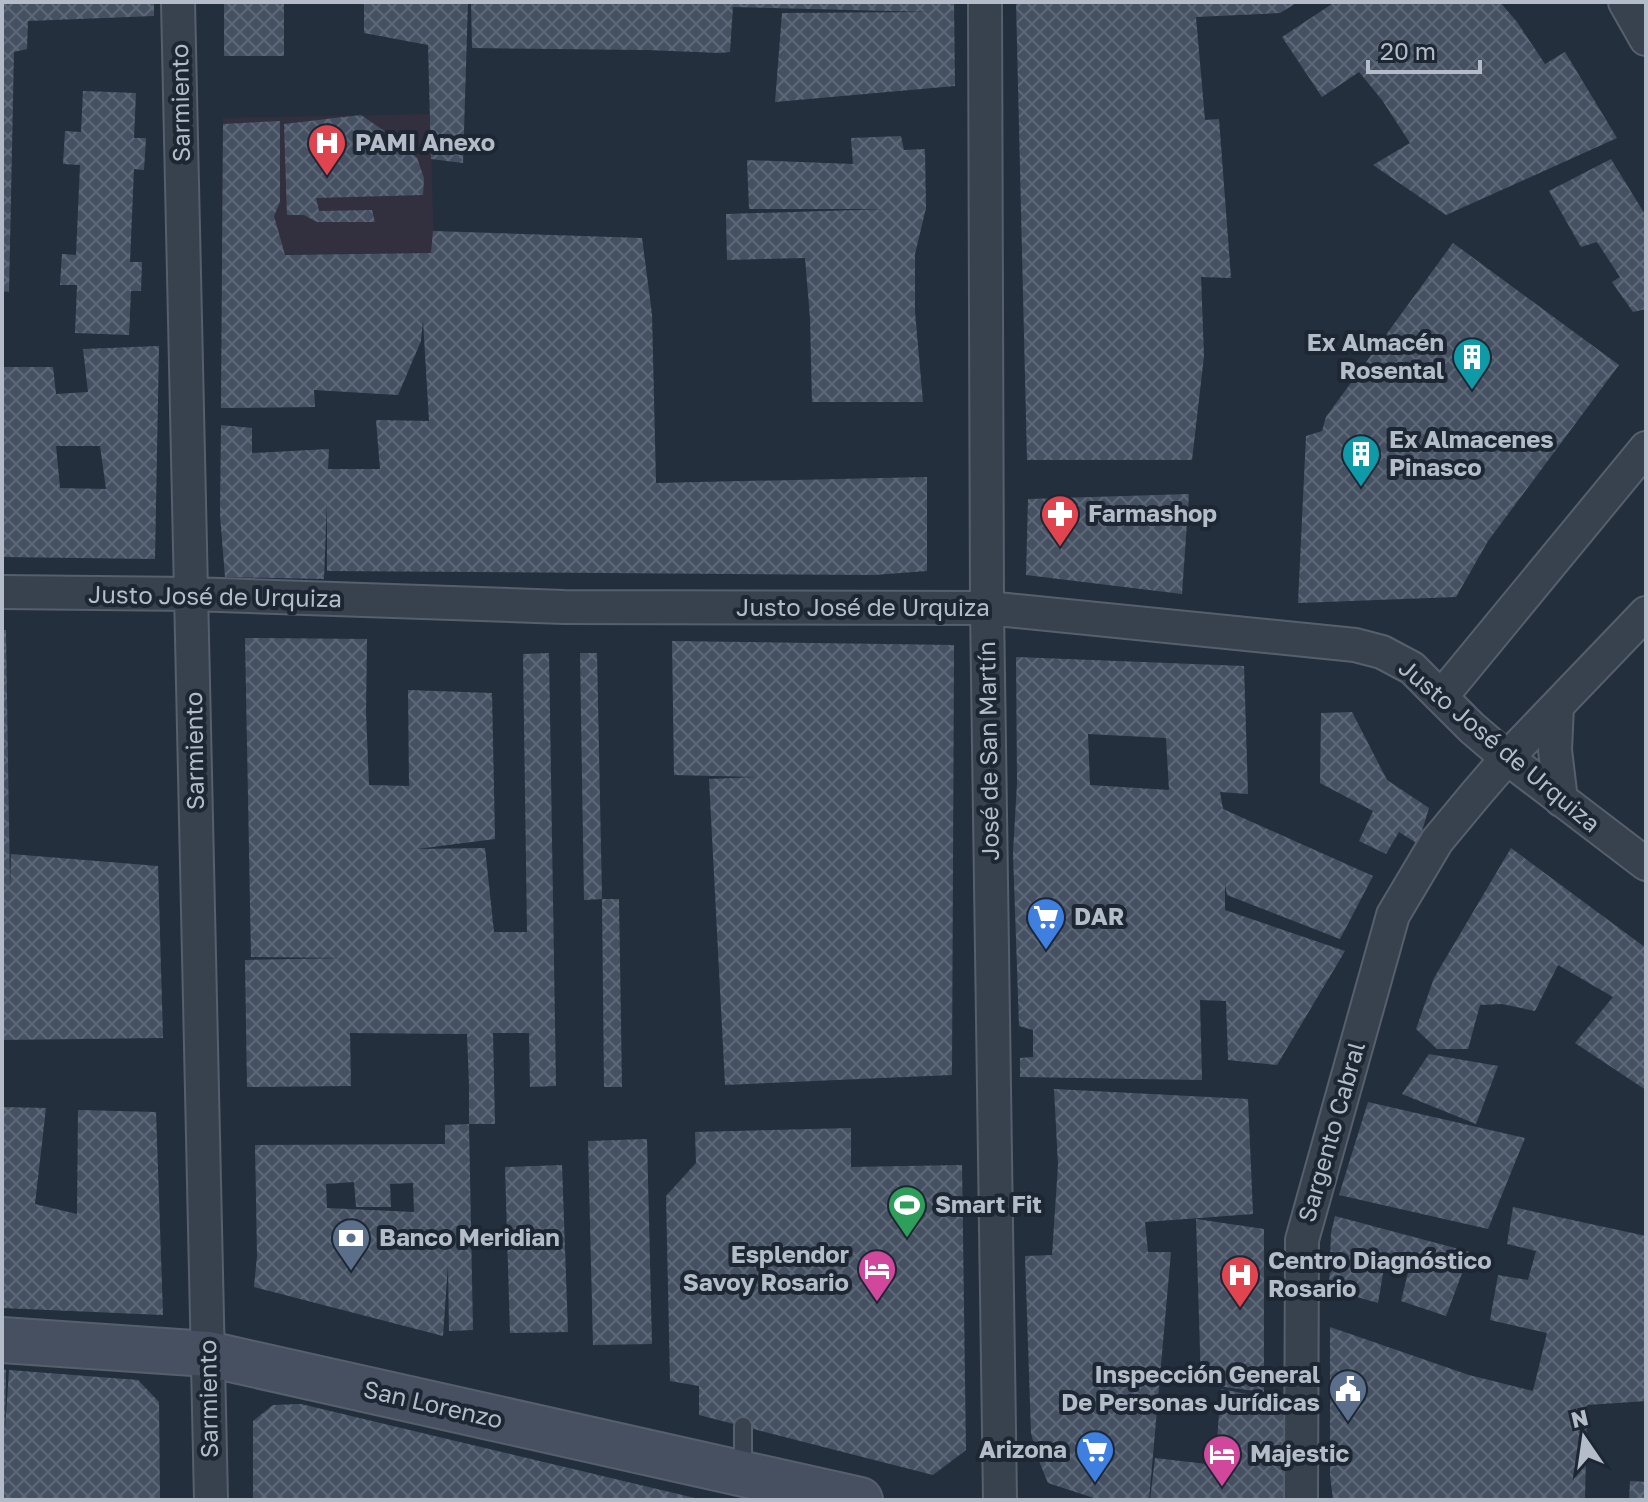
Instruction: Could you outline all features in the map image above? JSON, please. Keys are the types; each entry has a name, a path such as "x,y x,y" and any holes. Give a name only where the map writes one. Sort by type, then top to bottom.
{"main road":[{"name":"San Lorenzo","path":"2,1340 208,1354 860,1500"}],"street":[{"name":"Sarmiento","path":"178,2 211,1500"},
{"name":"José de San Martín","path":"985,2 987,608 1000,1500"},
{"path":"1625,2 1646,39"},
{"path":"1441,697 1646,448"},
{"name":"Justo José de Urquiza","path":"2,592 192,594 564,607 987,608 1355,645 1382,652 1412,668 1507,758 1646,864"},
{"name":"Sargento Cabral","path":"1301,1500 1302,1240 1393,915 1437,841 1476,794 1646,613"},
{"path":"1557,706 1555,750 1561,800"},
{"path":"1472,728 1478,756 1476,794"}],"lane":[{"path":"743,1426 743,1474"}],"shaded area":[{"name":"PAMI Anexo","path":"430,114 434,253 222,255 223,118"}],"building":[{"path":"2,2 154,2 154,16 28,21 27,49 14,52 9,292 2,291"},
{"path":"224,2 284,2 284,56 224,56"},
{"path":"364,2 468,2 463,163 431,159 428,45 364,33"},
{"path":"471,2 954,2 955,86 775,102 782,13 931,12 733,7 730,52 720,53 472,48"},
{"path":"1016,2 1298,2 1280,13 1196,17 1205,120 1219,119 1231,278 1201,277 1204,356 1192,460 1027,460"},
{"path":"1335,2 1500,2 1545,64 1565,52 1617,138 1446,215 1373,165 1410,143 1359,72 1322,97 1282,37"},
{"path":"83,91 136,93 134,138 146,138 144,170 134,169 130,262 142,262 141,291 131,291 129,335 75,333 77,285 60,285 62,254 76,255 80,165 63,164 65,131 81,132"},
{"path":"361,115 399,141 417,158 424,178 423,195 316,198 319,211 372,210 375,222 317,222 304,215 287,215 284,124"},
{"path":"280,121 280,202 274,216 285,255 431,253 433,231 642,238 652,314 656,483 927,477 927,571 874,575 327,571 327,501 324,579 225,577 220,515 221,425 252,428 252,453 329,449 328,469 380,469 376,420 429,421 423,320 421,341 398,395 314,390 315,407 221,408 223,124"},
{"path":"901,136 904,150 925,149 926,208 915,254 915,312 923,402 812,402 805,258 727,260 726,214 887,209 749,209 747,160 853,164 851,138"},
{"path":"1611,159 1646,216 1646,309 1633,312 1612,282 1620,277 1597,242 1581,247 1549,191"},
{"name":"Ex Almacén Rosental","path":"1453,243 1619,365 1488,541 1456,597 1298,603 1306,436 1322,431 1326,417"},
{"path":"159,346 155,559 2,557 2,367 53,367 56,394 88,392 83,349","holes":["56,446 100,446 106,489 60,488"]},
{"path":"1189,494 1182,594 1026,575 1028,499"},
{"path":"2,630 6,630 10,892 11,854 158,866 163,1038 2,1040"},
{"path":"245,638 367,639 369,785 409,786 408,690 492,693 495,839 417,849 485,848 494,932 527,932 523,654 549,653 556,1086 530,1087 529,1033 493,1033 495,1124 469,1124 467,1034 350,1033 351,1086 247,1087 245,960 347,958 251,957"},
{"path":"672,641 954,645 952,1075 725,1085 709,779 756,777 674,775"},
{"path":"580,653 597,653 602,899 584,900"},
{"path":"1016,657 1244,666 1248,794 1220,792 1223,809 1373,876 1340,939 1227,895 1225,884 1225,910 1345,951 1277,1065 1228,1060 1226,1001 1200,1000 1202,1080 1020,1077 1020,1058 1033,1057 1033,1030 1019,1026 1013,853 1017,783","holes":["1088,734 1166,738 1169,790 1090,785"]},
{"path":"1352,712 1387,780 1429,808 1418,844 1399,832 1386,854 1359,841 1373,811 1320,783 1321,713"},
{"path":"1511,848 1646,948 1646,1090 1575,1043 1613,997 1558,965 1535,1011 1502,1004 1480,1005 1468,1049 1437,1049 1416,1029 1434,978"},
{"path":"602,899 619,899 622,1087 604,1087"},
{"path":"1429,1054 1498,1066 1476,1124 1402,1094"},
{"path":"1054,1089 1248,1099 1253,1214 1145,1222 1148,1252 1171,1252 1149,1500 1100,1500 1048,1483 1031,1433 1025,1256 1052,1255 1058,1165"},
{"path":"1368,1102 1525,1138 1488,1229 1339,1195"},
{"path":"2,1107 46,1108 35,1204 77,1214 78,1110 156,1112 163,1315 2,1308"},
{"path":"469,1124 473,1330 449,1331 448,1265 443,1336 254,1287 257,1256 255,1145 445,1144 445,1125","holes":["354,1182 356,1207 391,1207 390,1184 413,1183 414,1212 327,1208 326,1184"]},
{"name":"Esplendor Savoy Rosario","path":"851,1128 851,1167 962,1165 966,1450 933,1475 699,1415 699,1386 670,1381 666,1196 696,1163 695,1132"},
{"path":"647,1139 652,1344 593,1345 588,1141"},
{"path":"562,1165 568,1332 510,1333 505,1167"},
{"path":"1513,1207 1646,1236 1646,1401 1587,1405 1585,1500 1333,1500 1330,1475 1330,1327 1469,1375 1533,1391 1547,1333 1490,1320 1498,1275 1528,1280 1536,1251 1507,1244"},
{"path":"1335,1216 1470,1252 1446,1316 1401,1301 1411,1261 1386,1256 1378,1303 1329,1289 1331,1233"},
{"path":"1196,1219 1264,1229 1264,1392 1201,1384"},
{"path":"2,1369 6,1370 5,1430 9,1370 138,1380 159,1402 160,1500 4,1500"},
{"path":"1221,1389 1284,1401 1286,1500 1150,1500 1155,1458 1215,1465"},
{"path":"301,1404 699,1500 253,1500 253,1421 273,1405"},
{"path":"1630,1481 1646,1482 1646,1500 1629,1500"}],"place":[{"name":"PAMI Anexo","path":"327,177"},
{"name":"Ex Almacén Rosental","path":"1472,391"},
{"name":"Ex Almacenes Pinasco","path":"1361,488"},
{"name":"Farmashop","path":"1060,548"},
{"name":"DAR","path":"1046,951"},
{"name":"Smart Fit","path":"907,1239"},
{"name":"Banco Meridian","path":"351,1272"},
{"name":"Esplendor Savoy Rosario","path":"877,1303"},
{"name":"Centro Diagnóstico Rosario","path":"1240,1309"},
{"name":"Inspección General De Personas Jurídicas","path":"1348,1423"},
{"name":"Arizona","path":"1095,1484"},
{"name":"Majestic","path":"1222,1488"}]}
